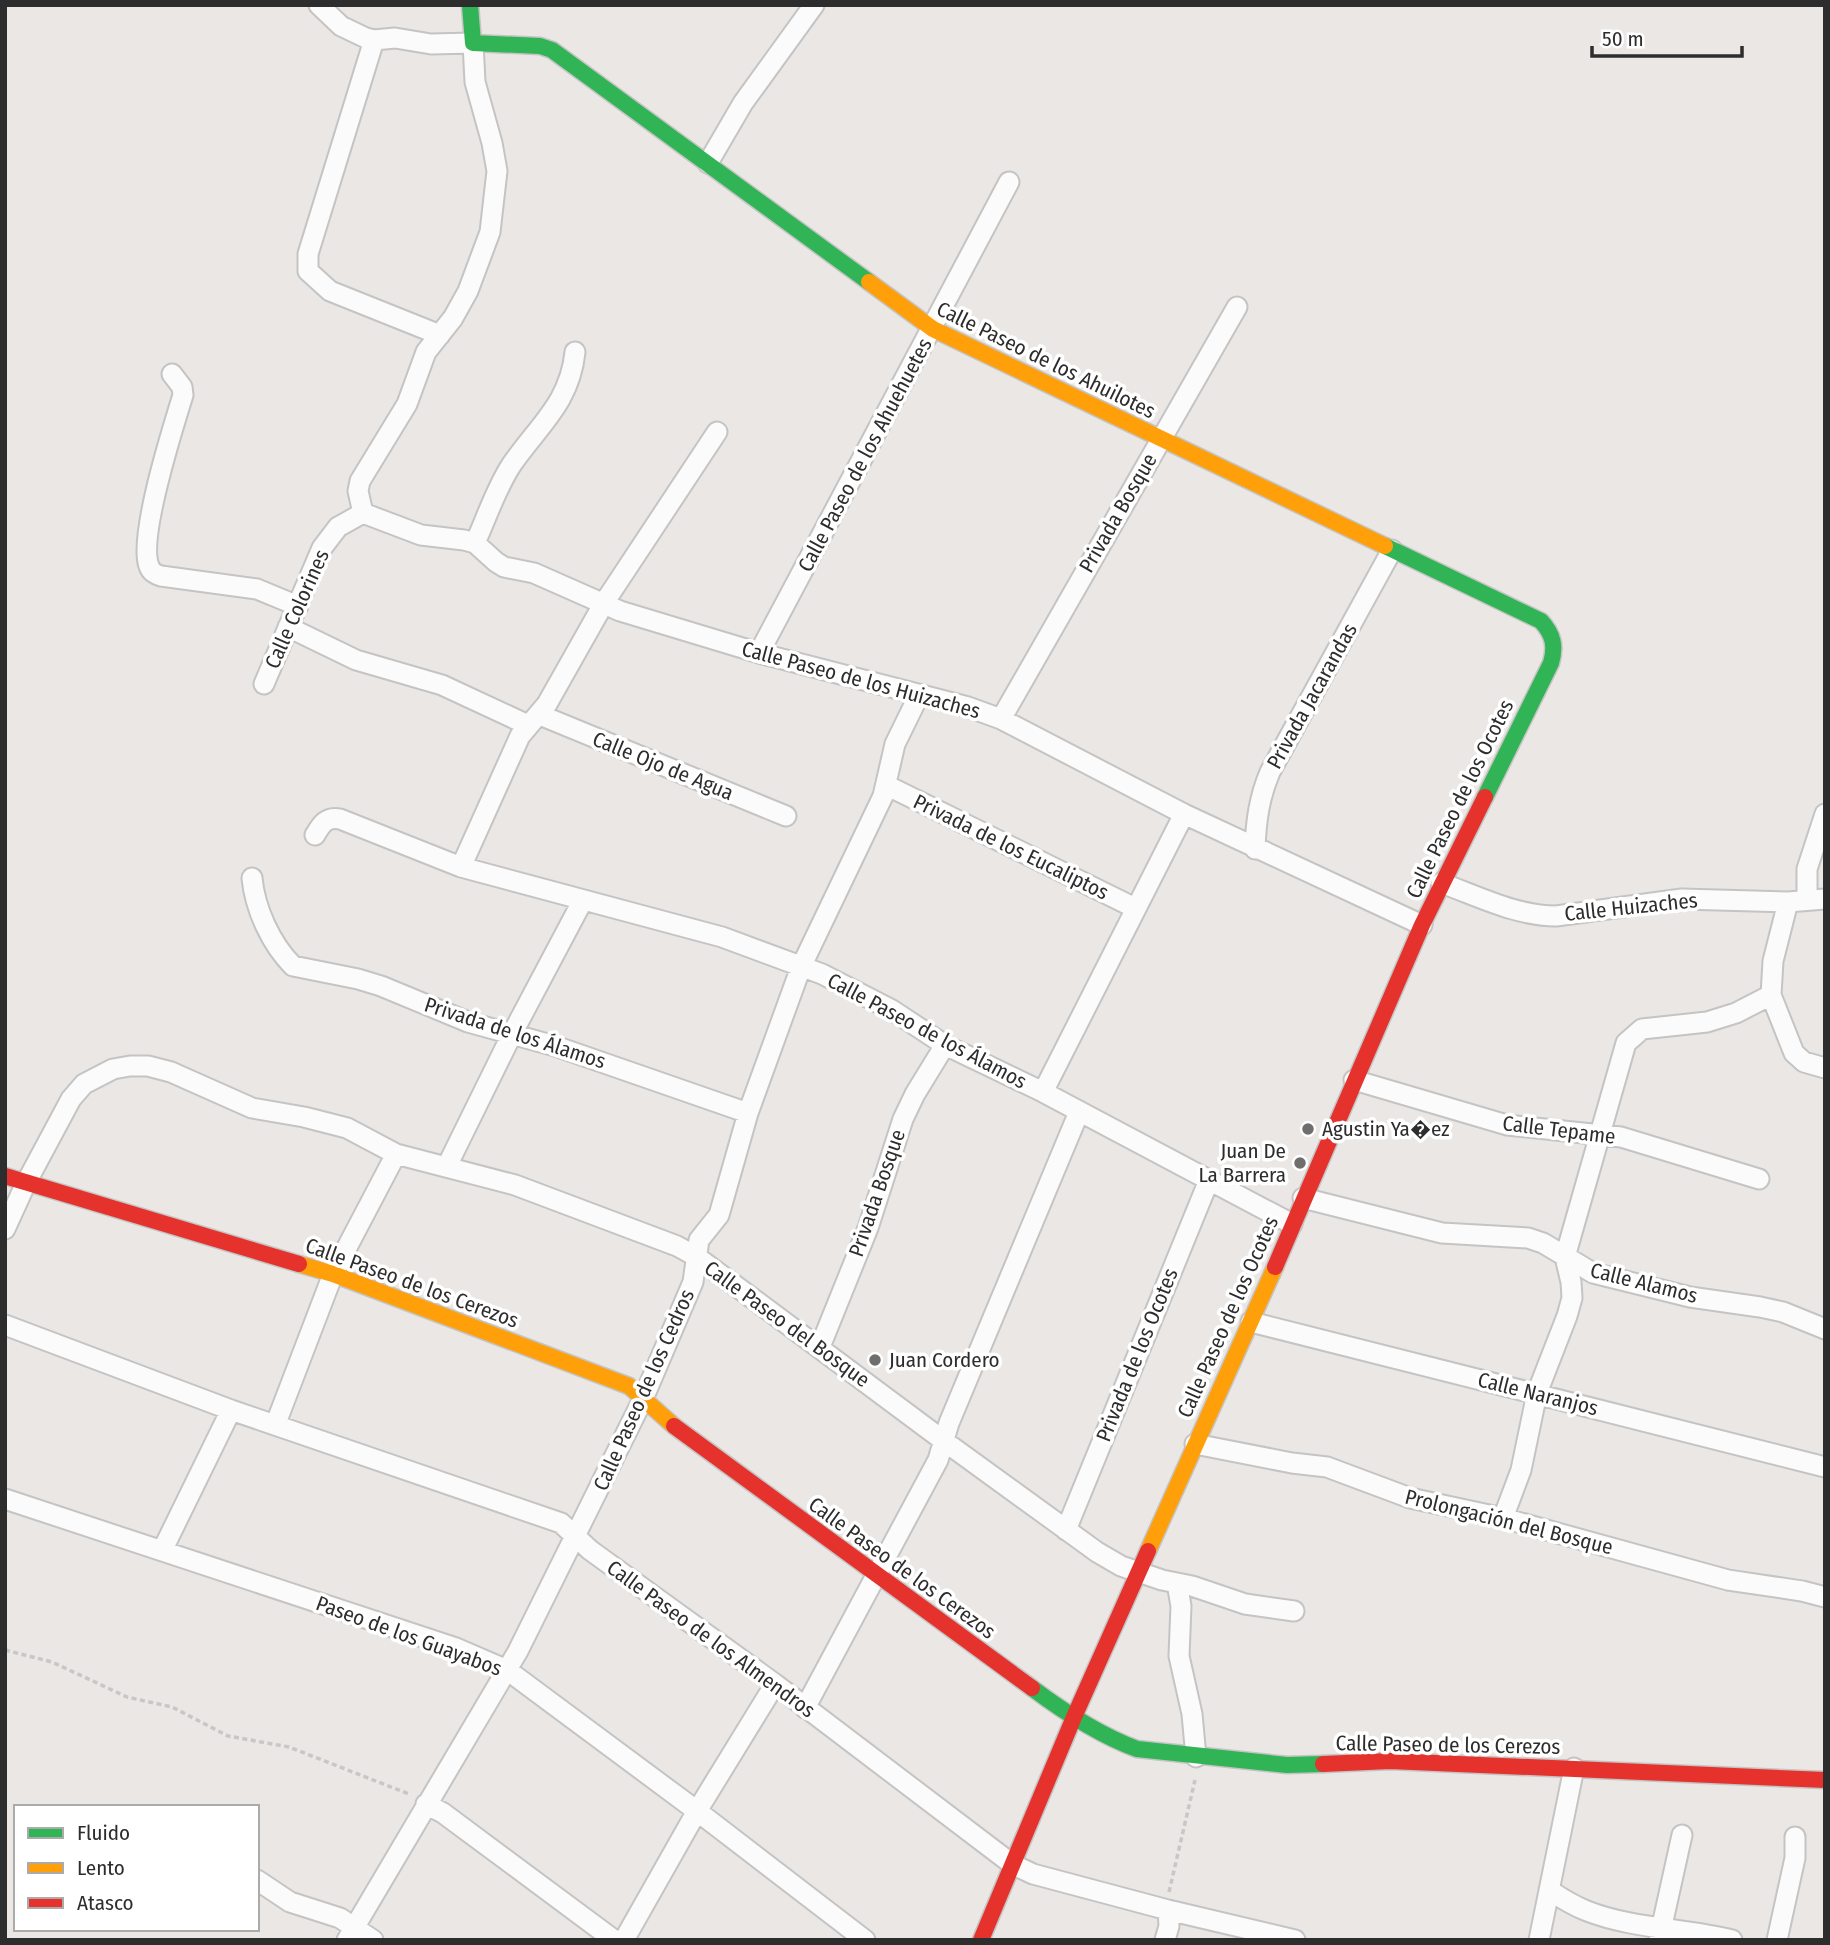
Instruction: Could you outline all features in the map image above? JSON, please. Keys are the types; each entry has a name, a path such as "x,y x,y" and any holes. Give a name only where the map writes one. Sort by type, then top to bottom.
{"street":[{"path":"319,5 341,26 374,40 395,37 431,44 473,43"},
{"path":"470,5 475,82 497,171 490,232 472,281 453,318 426,352 407,404 360,481 358,491 363,513 421,535 475,543 509,470 556,410 573,371 575,352"},
{"path":"708,163 743,103 814,5"},
{"path":"374,40 308,254 308,271 330,291 440,335"},
{"name":"Calle Paseo de los Ahuilotes","path":"473,43 540,46 552,50 933,329 1541,621 1554,640"},
{"name":"Calle Paseo de los Ahuehuetes","path":"760,653 1009,182"},
{"name":"Privada Bosque","path":"1001,719 1237,307"},
{"path":"172,374 182,387 183,395 162,466 149,534 148,563 152,572 161,576 257,589 298,606"},
{"path":"461,867 520,736 533,720 604,603 717,432"},
{"name":"Calle Colorines","path":"264,684 322,548 338,527 363,513"},
{"name":"Calle Paseo de los Huizaches","path":"475,543 504,567 534,573 620,611 760,653 968,707 1001,719 1255,849 1422,925"},
{"name":"Privada Jacarandas","path":"1255,849 1261,795 1270,772 1392,550"},
{"name":"Calle Ojo de Agua","path":"288,627 356,660 442,685 786,816"},
{"name":"Calle Paseo de los Ocotes","path":"981,1940 1074,1717 1251,1322 1422,925 1551,663 1555,651 1554,640"},
{"name":"Calle Paseo de los Cedros","path":"351,1933 540,1610 643,1399 693,1282 699,1240 719,1215 748,1113 801,967 883,796 895,744 919,695"},
{"name":"Privada de los Eucaliptos","path":"886,785 1135,908"},
{"path":"1042,1092 1184,814"},
{"path":"1825,814 1807,869 1806,900 1772,968 1771,995 1799,1059 1825,1068"},
{"name":"Calle Paseo de los Álamos","path":"315,835 325,821 335,818 461,867 722,937 837,981 892,1010 945,1045 1042,1092 1292,1224"},
{"name":"Privada de los Álamos","path":"252,878 258,908 272,936 293,966 358,979 468,1022 555,1046 748,1113"},
{"name":"Calle Huizaches","path":"1441,883 1524,913 1540,916 1682,899 1806,900"},
{"path":"447,1166 512,1034 583,900"},
{"path":"1503,1518 1524,1461 1537,1393 1572,1298 1572,1282 1565,1257 1626,1043 1642,1029 1718,1019 1771,995"},
{"name":"Privada Bosque","path":"820,1347 868,1228 903,1119 945,1045"},
{"name":"Calle Paseo del Bosque","path":"5,1229 71,1099 84,1084 113,1069 131,1066 148,1066 171,1072 252,1108 347,1128 396,1154 515,1185 677,1246 697,1257 1097,1552 1138,1572 1245,1604 1294,1611"},
{"name":"Calle Tepame","path":"1354,1080 1507,1125 1621,1137 1759,1179"},
{"path":"805,1708 938,1460 1079,1112"},
{"path":"276,1423 333,1274 396,1154"},
{"name":"Calle Paseo de los Cerezos","path":"5,1175 333,1274 623,1384 664,1419 1074,1717 1137,1749 1287,1765 1390,1761 1825,1780"},
{"name":"Privada de los Ocotes","path":"1066,1530 1209,1180"},
{"name":"Calle Alamos","path":"1303,1198 1441,1233 1528,1238 1543,1243 1592,1273 1690,1297 1783,1312 1825,1329"},
{"name":"Calle Naranjos","path":"1251,1322 1825,1467"},
{"name":"Calle Paseo de los Almendros","path":"5,1325 231,1410 276,1423 553,1519 566,1526 590,1550 775,1684 1012,1864 1033,1874 1295,1940"},
{"path":"162,1550 231,1410"},
{"name":"Prolongación del Bosque","path":"1195,1444 1327,1467 1410,1498 1503,1518 1728,1580 1825,1597"},
{"name":"Paseo de los Guayabos","path":"5,1499 456,1648 507,1670 865,1940"},
{"path":"1177,1583 1181,1606 1179,1656 1192,1714 1196,1757"},
{"path":"624,1940 697,1811 775,1684"},
{"path":"1539,1940 1574,1768"},
{"path":"426,1804 443,1813 614,1940"},
{"path":"1660,1933 1682,1835"},
{"path":"1776,1940 1796,1858 1794,1837"},
{"path":"259,1881 290,1902 332,1915 351,1933 373,1940"},
{"path":"1549,1890 1590,1912 1660,1933 1700,1932 1732,1940"},
{"path":"1165,1940 1170,1926 1168,1910"}],"path":[{"path":"5,1650 52,1662 127,1697 172,1707 228,1736 302,1751 404,1791 426,1804"},
{"path":"1168,1910 1168,1894 1193,1792 1196,1757"}],"traffic: fast":[{"path":"470,5 473,43 540,46 552,50 869,282"},
{"path":"1385,546 1541,621 1551,636 1551,663 1485,797"},
{"path":"1032,1688 1082,1722 1137,1749 1287,1765 1323,1764"}],"traffic: slow":[{"path":"869,282 933,329 1385,546"},
{"path":"299,1264 333,1274 629,1386 674,1426"},
{"path":"1148,1551 1275,1267"}],"traffic: jam":[{"path":"1275,1267 1422,925 1485,797"},
{"path":"5,1176 299,1264"},
{"path":"674,1426 1032,1688"},
{"path":"981,1940 1074,1717 1148,1551"},
{"path":"1323,1764 1390,1761 1825,1780"}],"place":[{"name":"Agustin Ya�ez","path":"1308,1129"},
{"name":"Juan De La Barrera","path":"1300,1163"},
{"name":"Juan Cordero","path":"875,1360"}]}
